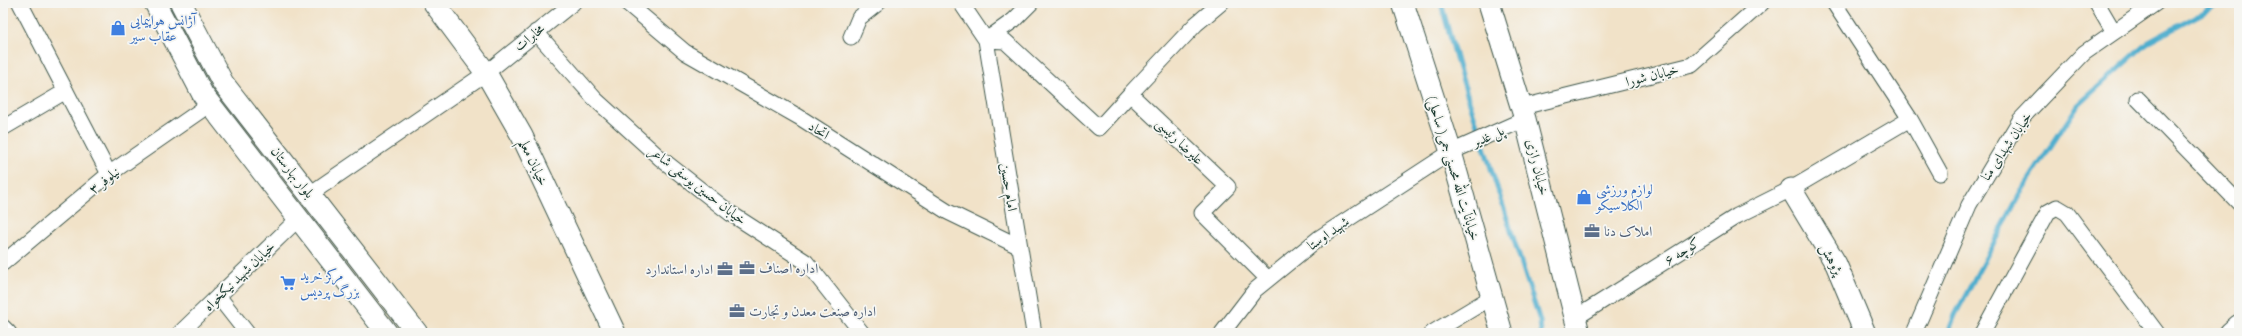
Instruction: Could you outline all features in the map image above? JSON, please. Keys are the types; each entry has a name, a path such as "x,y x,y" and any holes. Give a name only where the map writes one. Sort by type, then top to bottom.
{"main road":[{"name":"بلوار بهارستان","path":"155,3 203,95 387,333"},
{"name":"بلوار بهارستان","path":"180,3 223,82 417,333"},
{"name":"خیابان معلم","path":"434,3 486,73 522,136 615,333"},
{"name":"خیابانآیت الله محسنی جمی( ساحلی)","path":"1403,3 1451,152 1502,333"},
{"name":"خیابان رازی","path":"1489,3 1524,113 1578,325"},
{"name":"پژوهش","path":"1791,190 1836,264 1865,333"},
{"path":"2230,333 2239,325"}],"street":[{"path":"20,3 109,174"},
{"name":"مخابرات","path":"310,194 486,73 573,3"},
{"name":"اتحاد","path":"627,3 685,52 799,117 948,212 1018,246"},
{"path":"851,37 859,18 878,3"},
{"path":"961,3 986,40"},
{"path":"986,40 1014,20 1031,3"},
{"path":"986,40 1005,41 1099,128 1196,24 1221,3"},
{"name":"خیابان شورا","path":"1524,113 1692,65 1762,3"},
{"path":"1834,3 1910,119 1940,173"},
{"path":"2096,3 2114,32"},
{"name":"خیابان شهدای منا","path":"1914,333 1969,204 2020,120 2084,53 2156,3"},
{"name":"خیابان حسین یوسفی شاعر","path":"536,32 595,99 660,158 730,213 806,262 862,333"},
{"name":"امام حسین","path":"986,40 1018,246 1034,333"},
{"path":"3,128 66,91"},
{"name":"علیرضا رئیسی","path":"1130,94 1228,187 1202,213 1268,278"},
{"path":"2138,99 2239,203"},
{"name":"نیلوفر ۳","path":"3,263 109,174 210,104"},
{"name":"پل غدیر","path":"1451,152 1524,113"},
{"name":"کوچه ۶","path":"1578,325 1737,216 1791,190 1910,119"},
{"name":"شهید اوستا","path":"1229,330 1255,290 1268,278 1319,238 1451,152"},
{"path":"1982,333 2048,212 2057,207 2067,213 2157,333"},
{"name":"خیابان شهید نیکخواه","path":"180,333 298,218"},
{"path":"218,296 247,333"},
{"path":"1432,333 1492,297"},
{"path":"3,327 9,333"}],"waterway":[{"path":"1441,3 1459,69 1540,321 1541,333"},
{"path":"1948,333 1955,315 2021,192 2078,105 2147,43 2221,3"}],"place":[{"name":"آژانس هواپیمایی عقاب سیر","path":"118,28"},
{"name":"لوازم ورزشی الکلاسیکو","path":"1584,197"},
{"name":"املاک دنا","path":"1592,231"},
{"name":"اداره اصناف","path":"747,268"},
{"name":"اداره استاندارد","path":"725,269"},
{"name":"مرکز خرید بزرگ پردیس","path":"288,283"},
{"name":"اداره صنعت معدن و تجارت","path":"737,311"}]}
